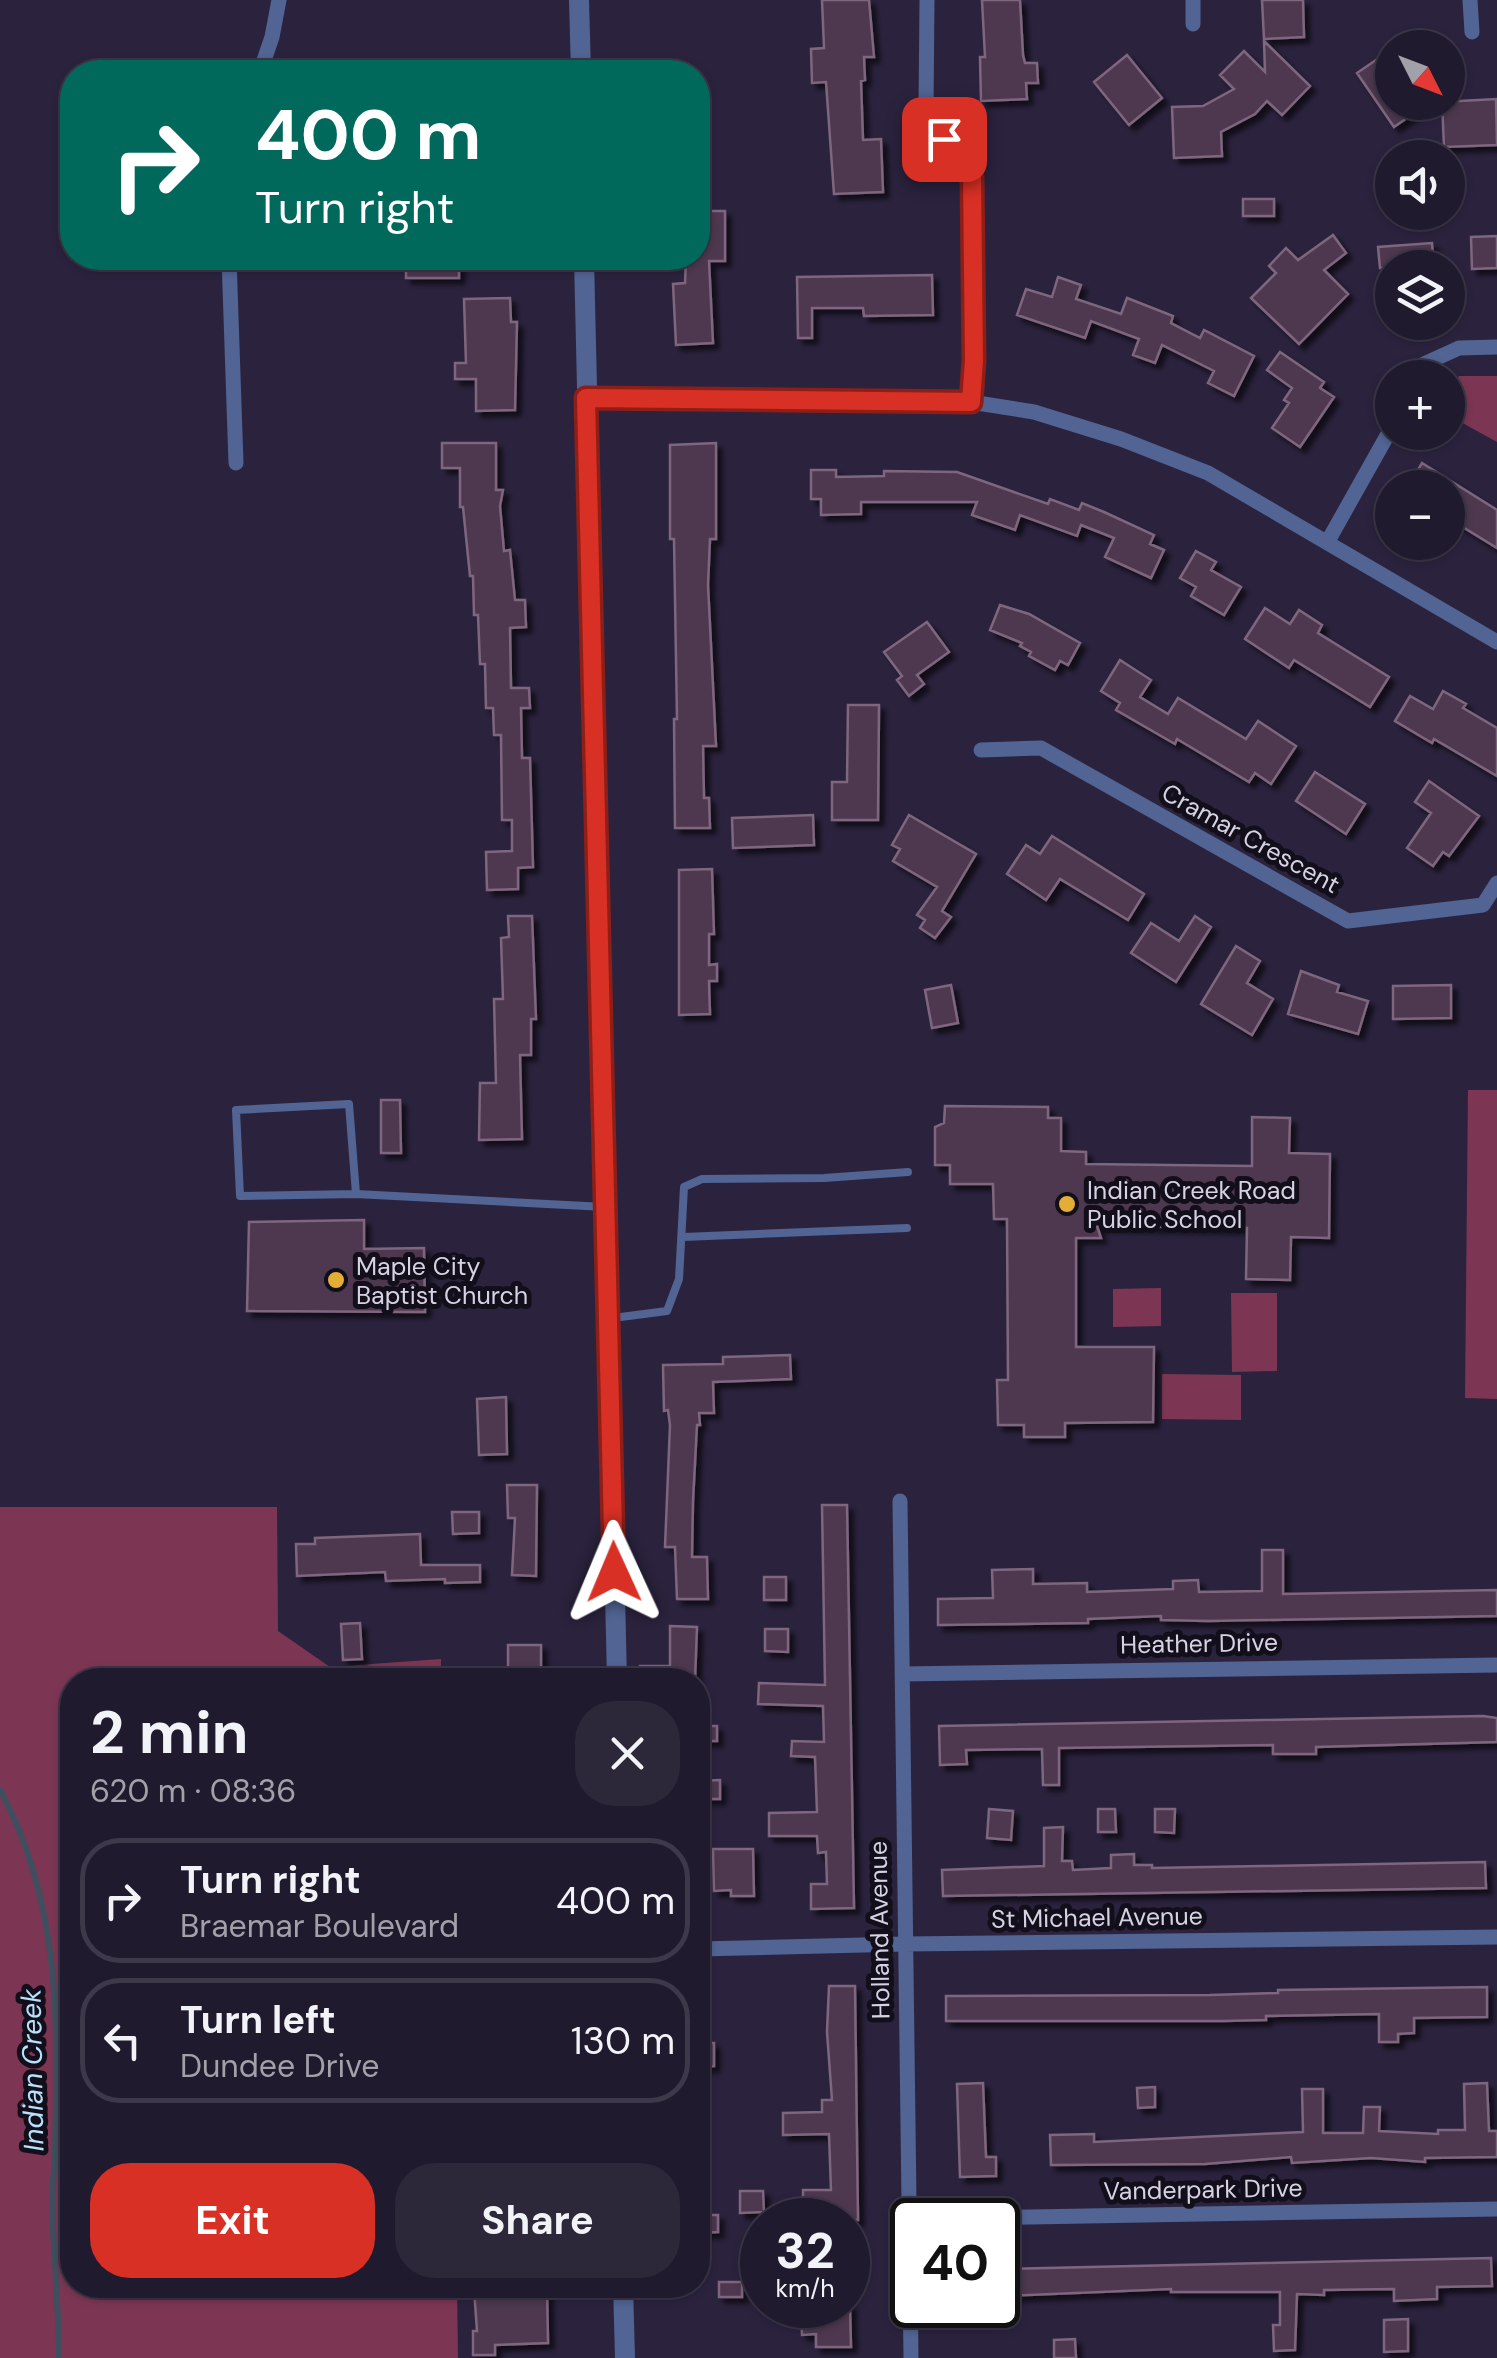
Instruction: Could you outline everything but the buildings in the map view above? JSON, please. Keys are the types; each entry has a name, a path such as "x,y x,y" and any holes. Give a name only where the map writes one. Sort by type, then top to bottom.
{"street":[{"path":"264,60 279,0"},
{"path":"580,0 581,60"},
{"path":"927,0 926,108 972,176 971,402"},
{"path":"1193,0 1193,24"},
{"path":"1470,0 1472,32"},
{"path":"229,270 236,463"},
{"path":"584,270 616,1668"},
{"path":"1433,360 1459,348 1497,347"},
{"path":"586,398 971,402 1034,412 1208,472 1497,642"},
{"path":"1328,541 1380,450"},
{"name":"Cramar Crescent","path":"981,750 1040,748 1348,921 1483,905 1497,882"},
{"name":"Holland Avenue","path":"900,1501 909,2198"},
{"name":"Heather Drive","path":"902,1674 1497,1665"},
{"name":"St Michael Avenue","path":"710,1950 1497,1937"},
{"name":"Vanderpark Drive","path":"1020,2217 1497,2209"},
{"path":"623,2298 625,2358"},
{"name":"Holland Avenue","path":"911,2328 911,2358"}],"lane":[{"path":"356,1194 349,1104 236,1110 240,1196 356,1194 605,1207"},
{"path":"608,1318 667,1312 680,1279 684,1188 702,1179 824,1178 908,1172"},
{"path":"682,1238 907,1228"}],"shaded area":[{"path":"1465,376 1497,376 1497,442 1465,424"},
{"path":"1468,1090 1497,1090 1497,1399 1465,1398"},
{"path":"1161,1288 1161,1326 1113,1327 1113,1289"},
{"path":"1231,1293 1277,1293 1277,1371 1232,1372"},
{"path":"1162,1374 1241,1375 1241,1420 1162,1419"},
{"path":"0,1507 277,1507 278,1631 330,1667 441,1659 441,1668 60,1668 60,2298 457,2298 458,2358 0,2358"}],"waterway":[{"name":"Indian Creek","path":"0,1790 35,1877 52,1967 56,2059 52,2199 59,2358"}],"place":[{"name":"Indian Creek Road Public School","path":"1067,1204"},
{"name":"Maple City Baptist Church","path":"336,1280"}],"route":[{"path":"614,1572 586,398 971,402 972,176 944,139"}]}
